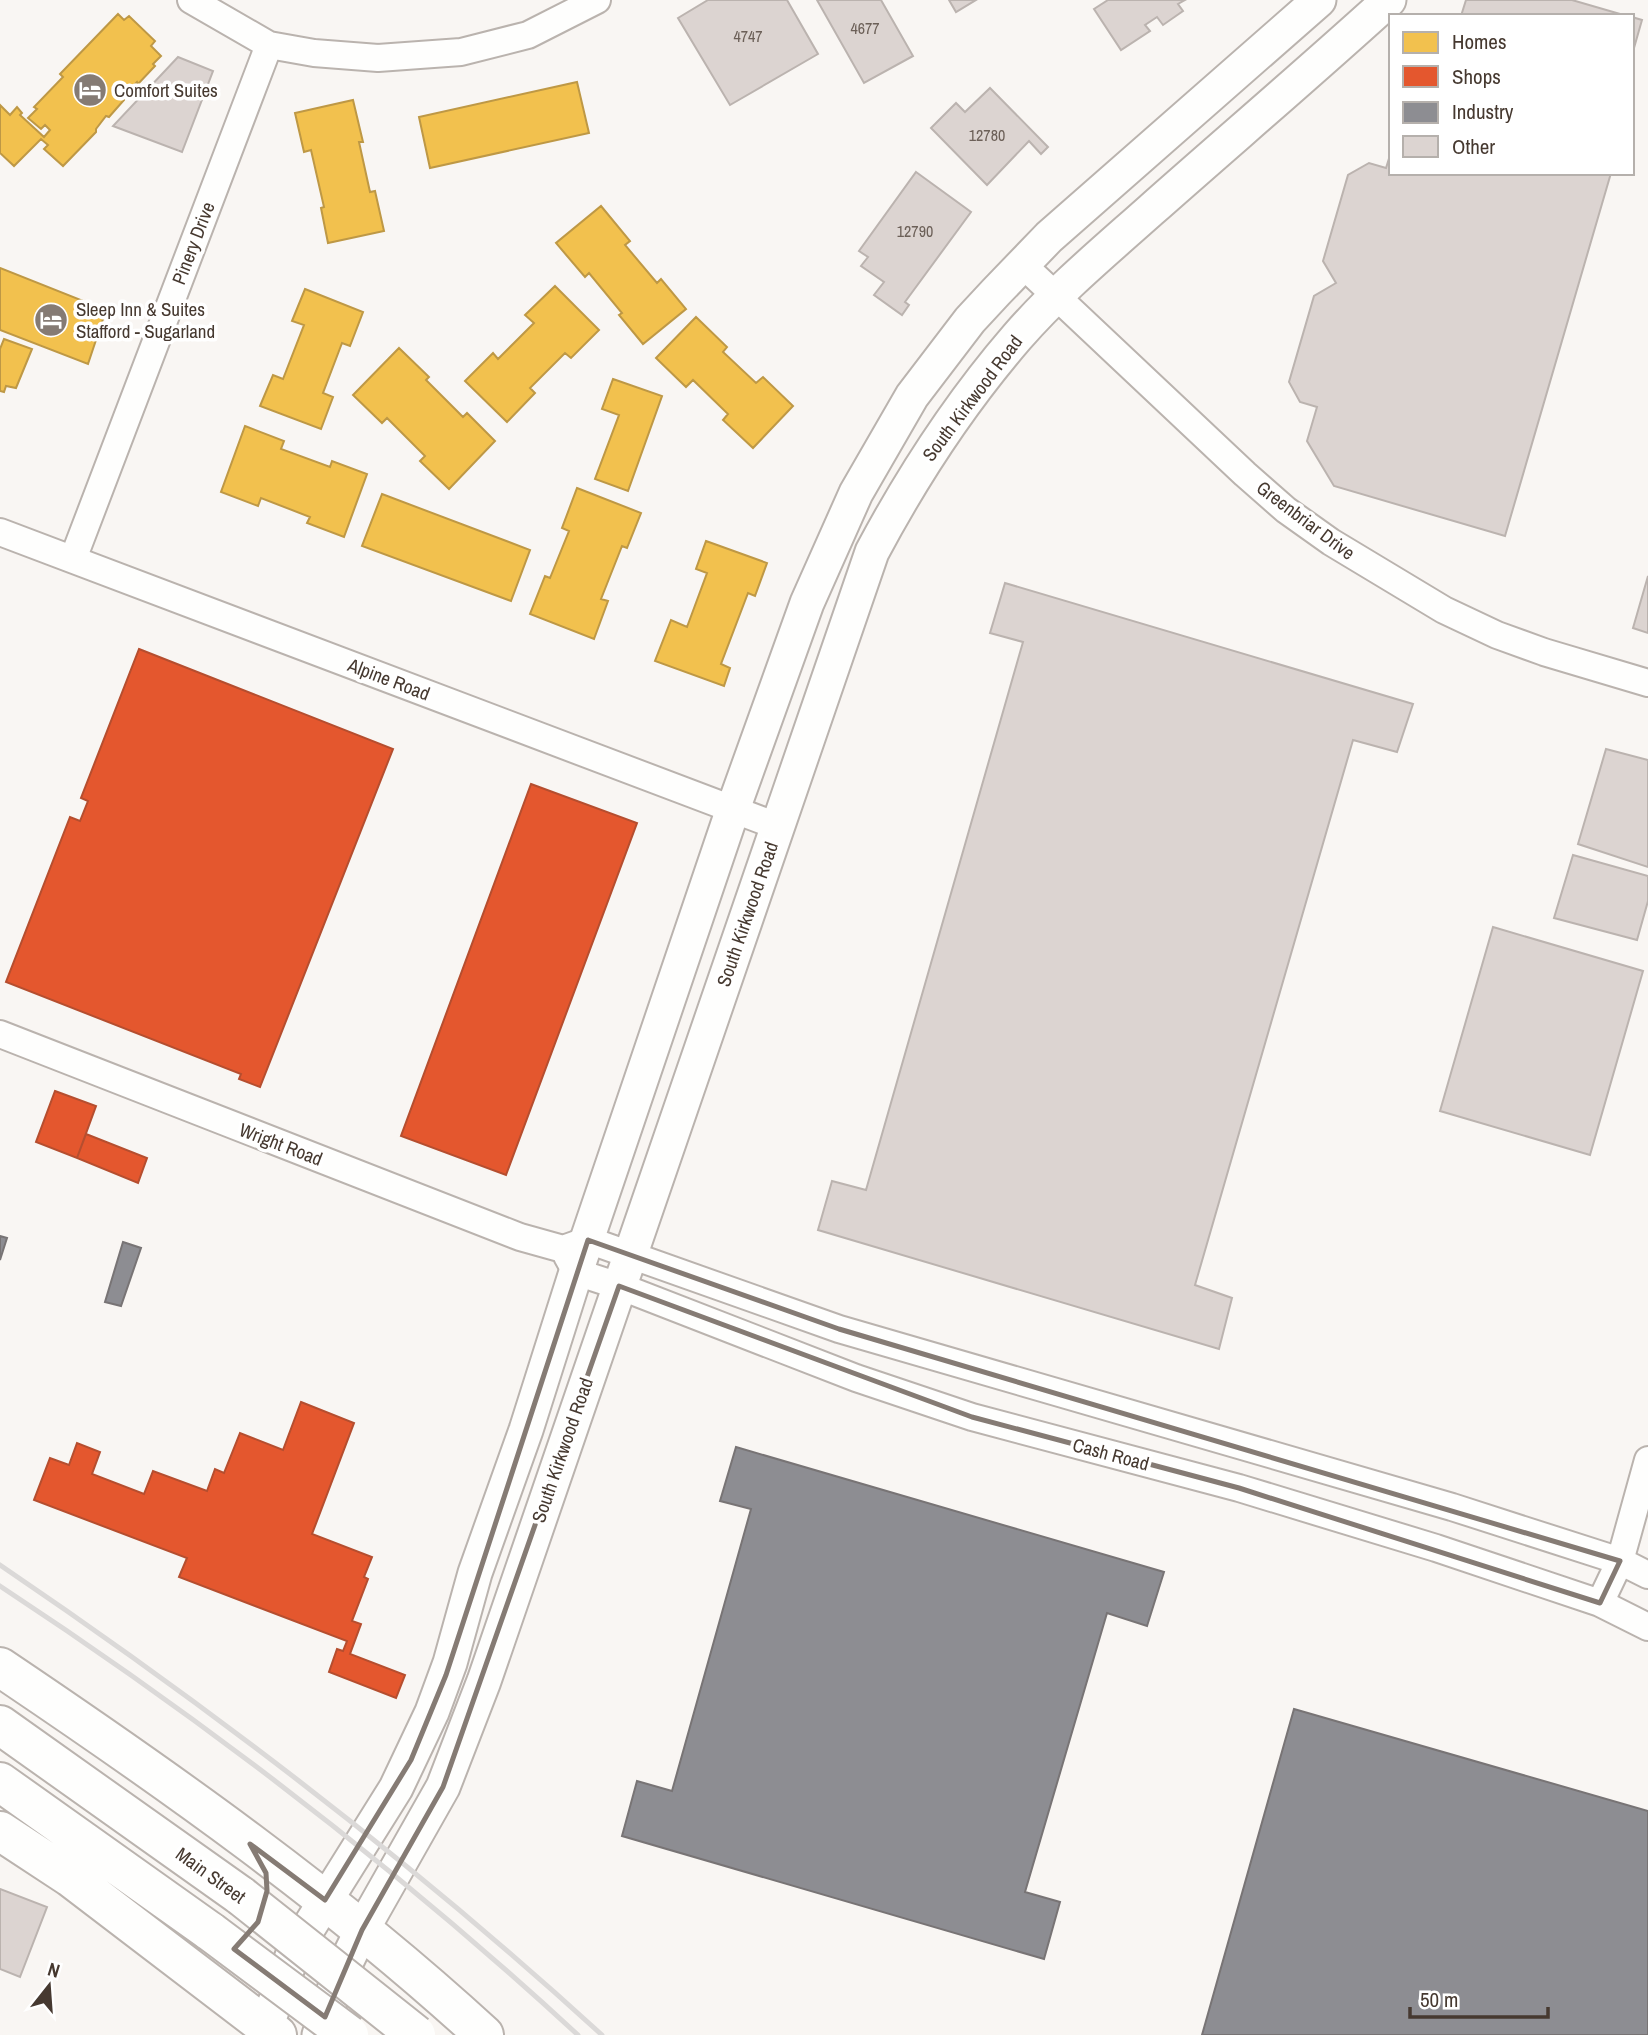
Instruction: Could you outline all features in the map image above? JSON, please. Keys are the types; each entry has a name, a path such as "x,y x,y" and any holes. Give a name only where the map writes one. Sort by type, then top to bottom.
{"highway":[{"path":"0,1667 105,1738 326,1900 471,2023"},
{"name":"Main Street","path":"0,1725 241,1896 416,2035"},
{"path":"0,1782 211,1932 349,2035"},
{"path":"0,1831 70,1877 268,2032"},
{"path":"161,1947 196,1960 218,1959 244,1942 258,1922 267,1891 266,1873 250,1844"},
{"path":"378,2035 410,2011 433,2006 471,2023"}],"main road":[{"path":"268,2032 294,1951 380,1815 411,1760 432,1712 450,1663 475,1573 526,1430 576,1254 807,603 867,472 912,396 970,320 1022,264 1049,237 1319,0"},
{"name":"South Kirkwood Road","path":"319,2035 337,1981 362,1930 443,1787 486,1675 872,552 898,503 936,442 1017,337 1056,295 1371,6"},
{"path":"836,535 872,552"},
{"path":"475,1573 516,1590"},
{"path":"460,1626 498,1638"},
{"path":"450,1663 486,1675"}],"street":[{"path":"191,0 269,45 314,53 378,58 461,52 528,35 597,0"},
{"name":"Pinery Drive","path":"73,559 269,45"},
{"name":"Greenbriar Drive","path":"1022,264 1245,474 1286,510 1331,542 1444,610 1497,635 1648,684"},
{"name":"Alpine Road","path":"0,532 777,826"},
{"name":"Wright Road","path":"0,1034 520,1237 576,1254 630,1253"},
{"path":"630,1253 839,1329 1452,1507 1620,1561 1648,1575"},
{"name":"Cash Road","path":"576,1254 619,1286 856,1378 972,1417 1239,1488 1436,1548 1600,1604 1648,1627"},
{"path":"1239,1488 1251,1448"},
{"path":"1600,1604 1620,1561 1648,1460"}],"highlighted area":[{"path":"588,1240 839,1329 1620,1561 1600,1603 1239,1488 972,1417 619,1286 443,1787 362,1930 325,2017 234,1949 258,1922 267,1891 266,1873 250,1844 325,1900 411,1760 446,1675"}],"building: Homes":[{"name":"Comfort Suites","path":"118,14 124,20 129,16 155,41 151,46 161,56 153,64 155,66 123,97 124,100 109,117 106,116 96,132 63,166 44,149 48,145 41,139 14,166 0,153 0,105 10,115 17,107 22,113 20,115 44,137 50,130 45,125 41,129 28,118 37,109 34,107 63,77 60,74"},
{"path":"577,82 589,133 430,168 419,117"},
{"path":"353,100 363,142 359,142 370,192 375,191 384,231 328,243 321,208 324,207 311,150 304,152 295,113"},
{"path":"601,206 630,241 625,245 657,283 661,279 686,309 643,344 589,273 585,277 556,243"},
{"name":"Sleep Inn & Suites Stafford - Sugarland","path":"0,268 106,310 88,364 0,330"},
{"path":"555,286 599,330 571,358 565,353 530,388 535,393 507,422 465,381 493,353 498,359 534,323 525,315"},
{"path":"305,289 363,312 350,346 342,343 323,393 333,397 321,429 260,406 273,375 283,379 304,325 292,321"},
{"path":"696,317 727,347 723,352 756,383 763,377 793,406 753,448 723,420 728,414 693,380 686,387 656,358"},
{"path":"4,339 32,349 16,388 6,386 4,392 0,391 0,349"},
{"path":"399,348 429,377 426,380 463,417 467,413 495,441 449,489 420,461 425,456 387,418 382,423 353,395"},
{"path":"613,379 662,396 628,491 595,479 619,415 602,409"},
{"path":"245,426 284,441 281,449 330,467 332,461 367,474 344,537 307,523 310,517 261,498 258,506 221,492"},
{"path":"577,488 641,513 627,548 622,546 601,599 608,601 594,639 530,614 545,576 550,578 569,531 562,528"},
{"path":"382,494 530,550 511,601 362,546"},
{"path":"706,541 767,563 755,596 748,593 721,664 730,668 724,686 655,661 671,620 687,627 707,573 696,569"}],"building: Shops":[{"path":"139,649 393,749 260,1087 239,1079 241,1074 6,982 70,817 80,821 88,801 81,798"},
{"path":"531,784 637,823 506,1175 401,1136"},
{"path":"55,1091 96,1106 77,1158 36,1142"},
{"path":"86,1134 147,1158 138,1183 77,1158"},
{"path":"301,1402 354,1423 312,1534 372,1557 364,1577 368,1579 352,1621 361,1624 350,1654 405,1675 396,1698 329,1672 337,1649 343,1651 347,1641 179,1577 187,1558 34,1500 50,1458 69,1465 77,1443 100,1452 92,1474 144,1494 153,1471 207,1491 215,1469 224,1473 240,1433 283,1450"}],"building: Industry":[{"path":"0,1236 7,1238 0,1260"},
{"path":"123,1242 141,1248 121,1306 105,1302"},
{"path":"736,1447 1164,1572 1147,1626 1107,1613 1025,1892 1060,1902 1044,1959 622,1836 637,1781 672,1791 751,1509 720,1501"},
{"path":"1294,1709 1648,1811 1648,2035 1202,2035"}],"building: Other":[{"path":"708,0 787,0 818,54 730,105 678,18"},
{"path":"817,0 881,0 913,56 864,83"},
{"path":"949,0 976,0 956,12"},
{"path":"1108,0 1185,0 1178,4 1183,11 1163,25 1157,17 1145,25 1150,31 1121,50 1094,9"},
{"path":"1466,0 1572,0 1620,14 1462,14"},
{"path":"1634,18 1642,20 1634,48"},
{"path":"178,57 213,71 182,152 113,126"},
{"path":"990,88 1048,147 1041,154 1029,141 987,185 931,128 956,103 965,112"},
{"path":"1389,158 1389,175 1610,175 1505,536 1334,486 1307,441 1317,407 1300,402 1289,382 1314,296 1336,283 1323,261 1348,175 1369,163 1386,168"},
{"path":"916,172 971,212 905,302 909,305 902,315 874,295 884,282 861,266 868,257 859,251"},
{"path":"1648,576 1648,633 1633,628"},
{"path":"1005,583 1413,704 1397,752 1353,740 1195,1285 1232,1298 1219,1349 818,1230 832,1181 866,1190 1023,642 990,633"},
{"path":"1606,749 1648,760 1648,867 1578,844"},
{"path":"1573,855 1648,876 1648,901 1637,940 1554,918"},
{"path":"1493,927 1643,971 1590,1155 1440,1111"},
{"path":"0,1889 47,1907 20,1977 0,1969"}],"railway":[{"path":"0,1565 157,1675 310,1789 458,1909 602,2035"},
{"path":"0,1586 151,1689 298,1799 441,1914 578,2035"}],"place":[{"name":"Comfort Suites","path":"90,90"},
{"name":"Sleep Inn & Suites Stafford - Sugarland","path":"51,320"}]}
